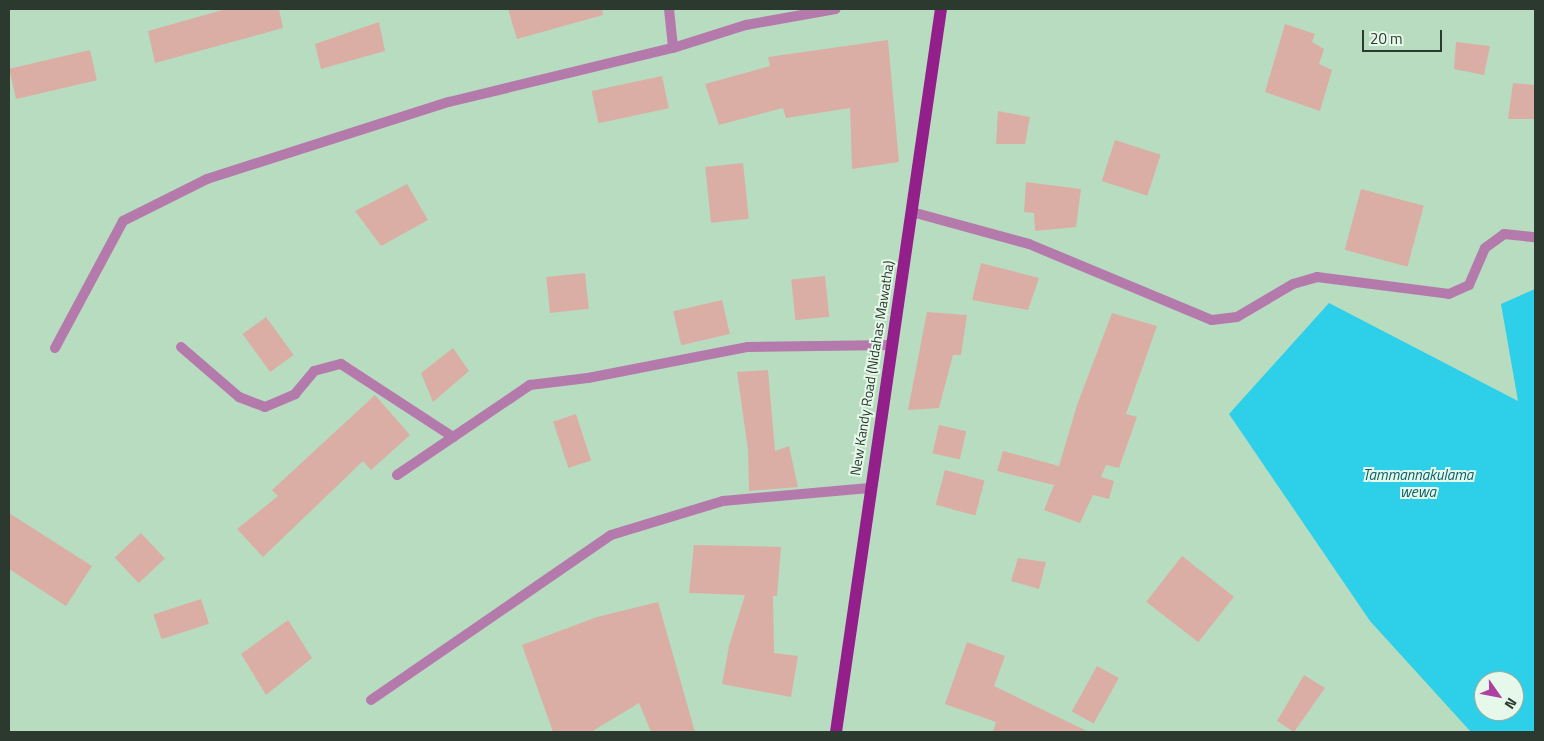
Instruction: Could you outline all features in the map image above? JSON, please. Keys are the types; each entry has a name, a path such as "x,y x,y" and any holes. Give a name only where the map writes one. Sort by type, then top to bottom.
{"main road":[{"name":"New Kandy Road (Nidahas Mawatha)","path":"836,732 869,488 941,9"}],"street":[{"path":"669,9 673,48"},
{"path":"55,348 124,221 207,179 449,102 673,48 746,25 836,9"},
{"path":"912,212 1029,244 1212,320 1237,317 1293,284 1317,277 1449,294 1469,285 1485,248 1504,234 1535,237"},
{"path":"397,475 530,385 588,378 748,347 890,345"},
{"path":"181,347 240,397 265,407 295,394 314,371 341,364 453,437"},
{"path":"370,700 611,535 723,501 869,488"}],"water":[{"name":"Tammannakulama wewa","path":"1535,289 1535,732 1471,732 1370,621 1229,414 1329,303 1518,401 1501,304"}],"building":[{"path":"226,9 279,9 283,28 155,63 148,31"},
{"path":"508,9 602,9 603,15 517,39"},
{"path":"379,22 385,51 321,69 315,44"},
{"path":"1285,24 1315,34 1312,42 1324,49 1319,64 1332,70 1320,111 1265,92"},
{"path":"888,40 899,162 852,169 850,108 786,118 783,108 719,125 705,84 770,66 768,57"},
{"path":"1456,42 1490,46 1484,75 1454,69"},
{"path":"90,50 97,80 16,99 9,69"},
{"path":"662,76 669,108 598,123 592,91"},
{"path":"1513,83 1535,85 1535,119 1508,119"},
{"path":"998,111 1030,117 1025,144 996,144"},
{"path":"1115,140 1161,155 1147,196 1102,181"},
{"path":"743,163 749,219 711,223 705,167"},
{"path":"1026,182 1081,189 1076,227 1035,231 1034,213 1024,212"},
{"path":"407,184 428,220 381,246 355,211"},
{"path":"1361,189 1424,206 1407,267 1345,250"},
{"path":"981,263 1039,278 1028,310 972,300"},
{"path":"585,273 589,309 550,313 546,277"},
{"path":"825,276 829,317 795,320 791,280"},
{"path":"722,300 730,334 681,345 673,311"},
{"path":"927,312 967,315 961,355 953,355 939,408 908,410"},
{"path":"1112,313 1157,326 1126,414 1137,417 1119,468 1106,465 1101,477 1114,481 1109,499 1093,495 1080,523 1044,510 1054,485 997,471 1003,451 1059,466 1077,405"},
{"path":"266,317 294,355 270,372 243,334"},
{"path":"453,348 469,371 433,402 421,373"},
{"path":"768,370 775,451 789,446 798,487 749,491 748,450 737,372"},
{"path":"375,395 410,435 371,470 363,461 263,557 237,529 278,496 272,490"},
{"path":"576,414 591,461 568,468 553,421"},
{"path":"939,425 966,431 960,460 932,453"},
{"path":"945,470 985,481 975,515 936,505"},
{"path":"9,513 92,566 66,606 9,569"},
{"path":"141,533 165,559 139,583 115,558"},
{"path":"694,545 781,547 777,596 773,596 774,653 798,656 791,697 722,684 729,646 745,595 689,593"},
{"path":"1182,556 1234,597 1198,642 1146,602"},
{"path":"1018,558 1046,562 1039,589 1011,581"},
{"path":"201,599 209,624 161,639 153,614"},
{"path":"658,602 695,732 651,732 639,703 591,732 553,732 522,645 597,617"},
{"path":"288,620 312,658 266,695 241,654"},
{"path":"967,642 1005,656 994,686 1089,732 993,732 996,722 945,704"},
{"path":"1097,666 1119,678 1094,724 1072,711"},
{"path":"1304,675 1325,688 1294,732 1277,721"}]}
